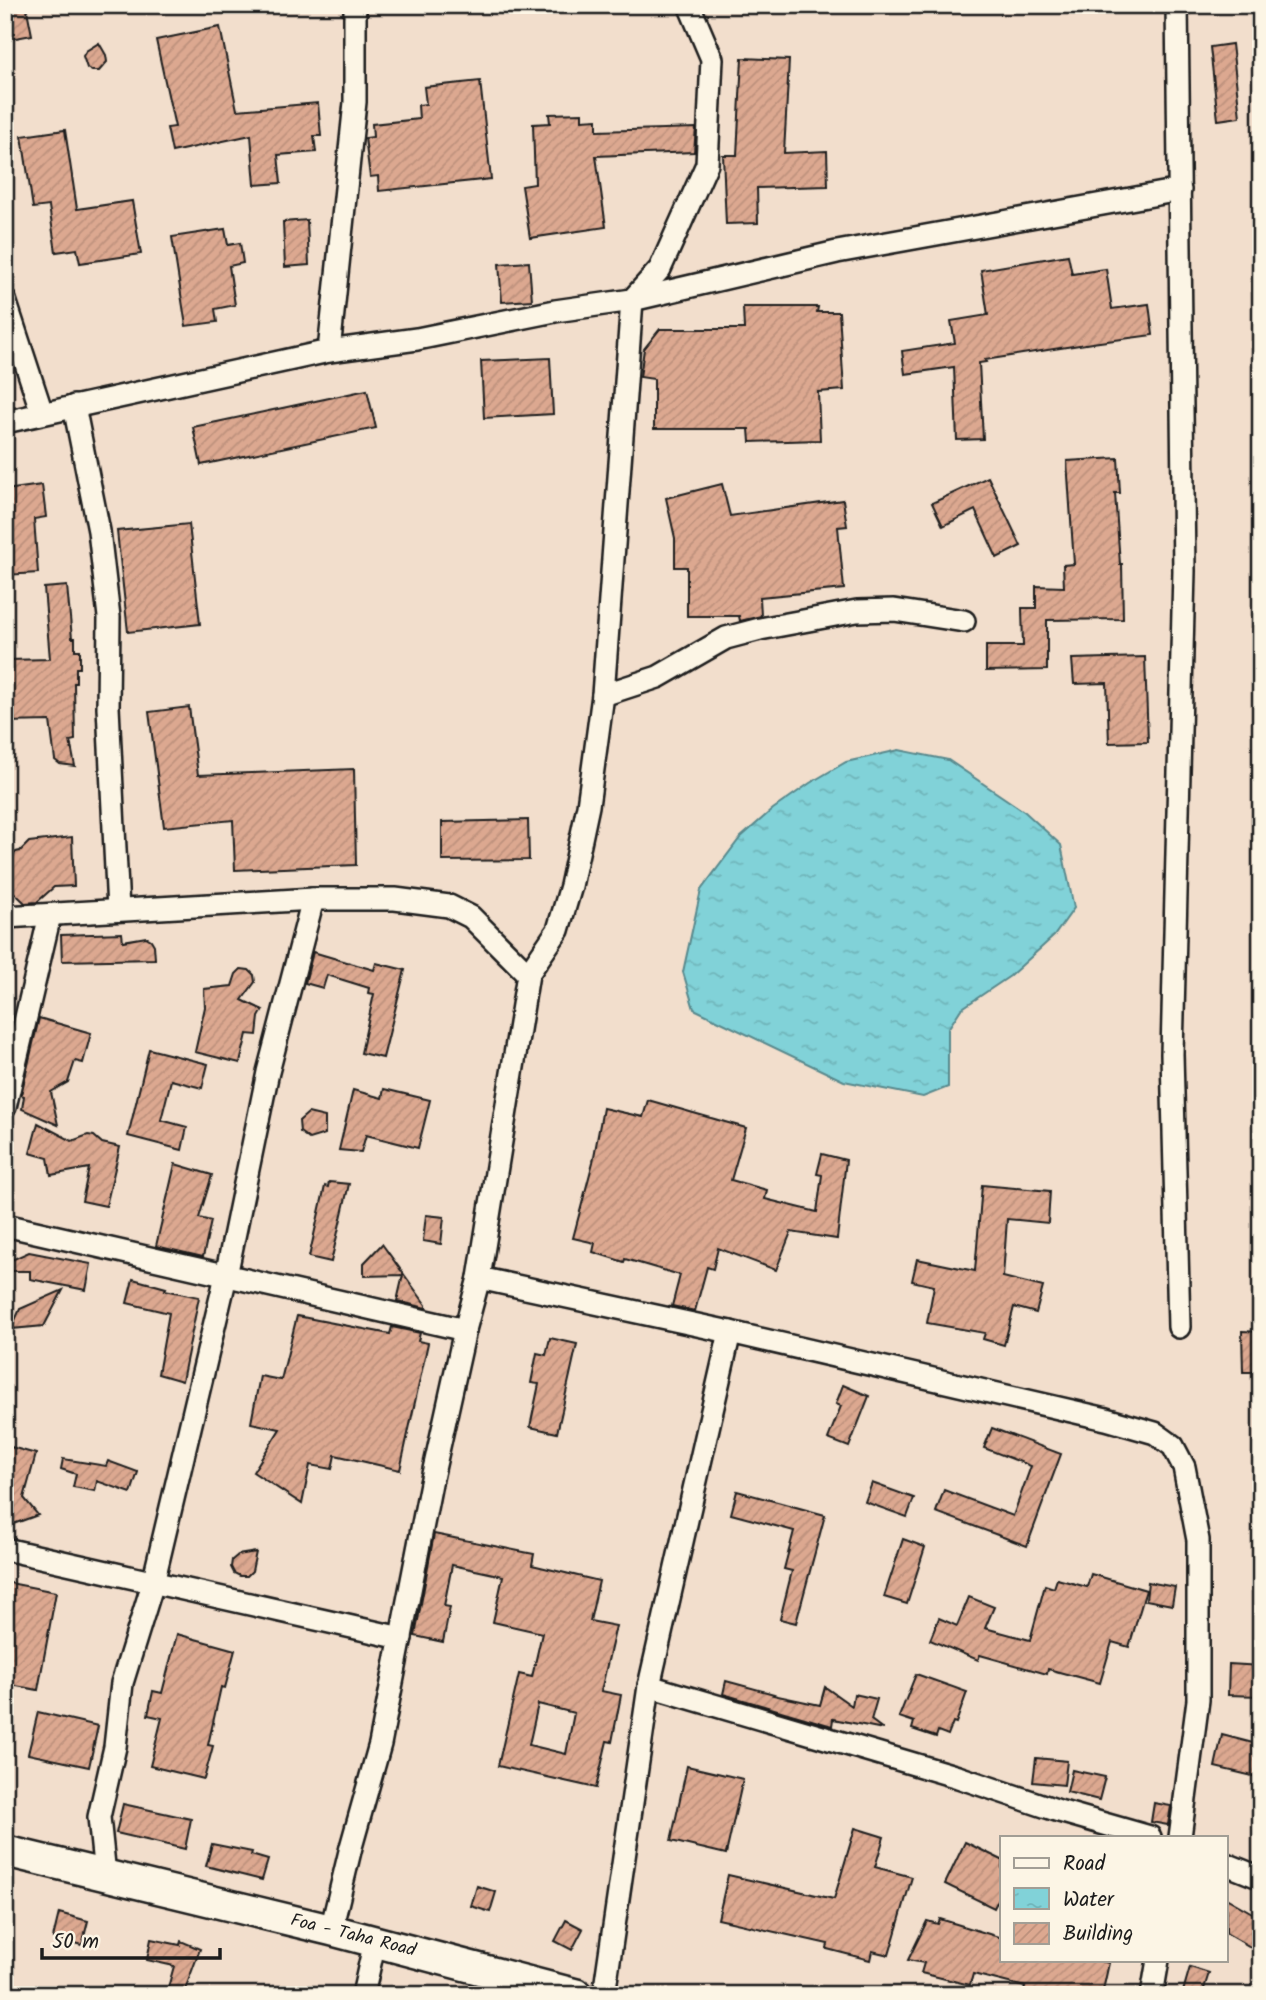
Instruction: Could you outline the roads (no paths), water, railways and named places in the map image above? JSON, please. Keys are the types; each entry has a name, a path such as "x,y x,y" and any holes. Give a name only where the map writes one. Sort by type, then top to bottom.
{"street":[{"path":"329,351 355,102 355,5"},
{"path":"331,1930 380,1744 430,1483 480,1278 528,974 558,930 571,886 588,806 603,695 632,300 660,269 707,164 712,59 689,5"},
{"path":"1177,5 1184,571 1172,1054 1179,1327"},
{"path":"5,422 329,351 417,339 555,311 632,300 837,252 1180,190"},
{"path":"5,300 42,413"},
{"path":"75,407 99,531 109,617 108,707 118,911"},
{"path":"603,695 658,677 726,638 760,629 857,611 894,610 964,621"},
{"path":"5,916 313,900 395,899 449,906 471,917 528,974"},
{"path":"105,1875 99,1817 115,1747 122,1683 153,1583 226,1276 268,1072 313,900"},
{"path":"5,1107 50,915"},
{"path":"5,1225 465,1331"},
{"path":"480,1278 730,1332 1106,1419 1155,1433 1173,1446 1184,1467 1198,1540 1198,1700 1180,1836"},
{"path":"604,1995 649,1686 730,1332"},
{"path":"5,1549 401,1638"},
{"path":"649,1686 1146,1836"},
{"name":"Foa - Taha Road","path":"6,1856 105,1875 375,1941 578,1995"},
{"path":"1228,1865 1261,1878"},
{"path":"363,1995 375,1941"},
{"path":"1152,1995 1158,1962"}],"water":[{"path":"899,750 948,760 1025,812 1061,845 1074,908 1054,936 1010,976 961,1009 948,1029 948,1087 923,1097 844,1081 694,1009 683,972 701,890 740,838 773,809 846,762"}]}
